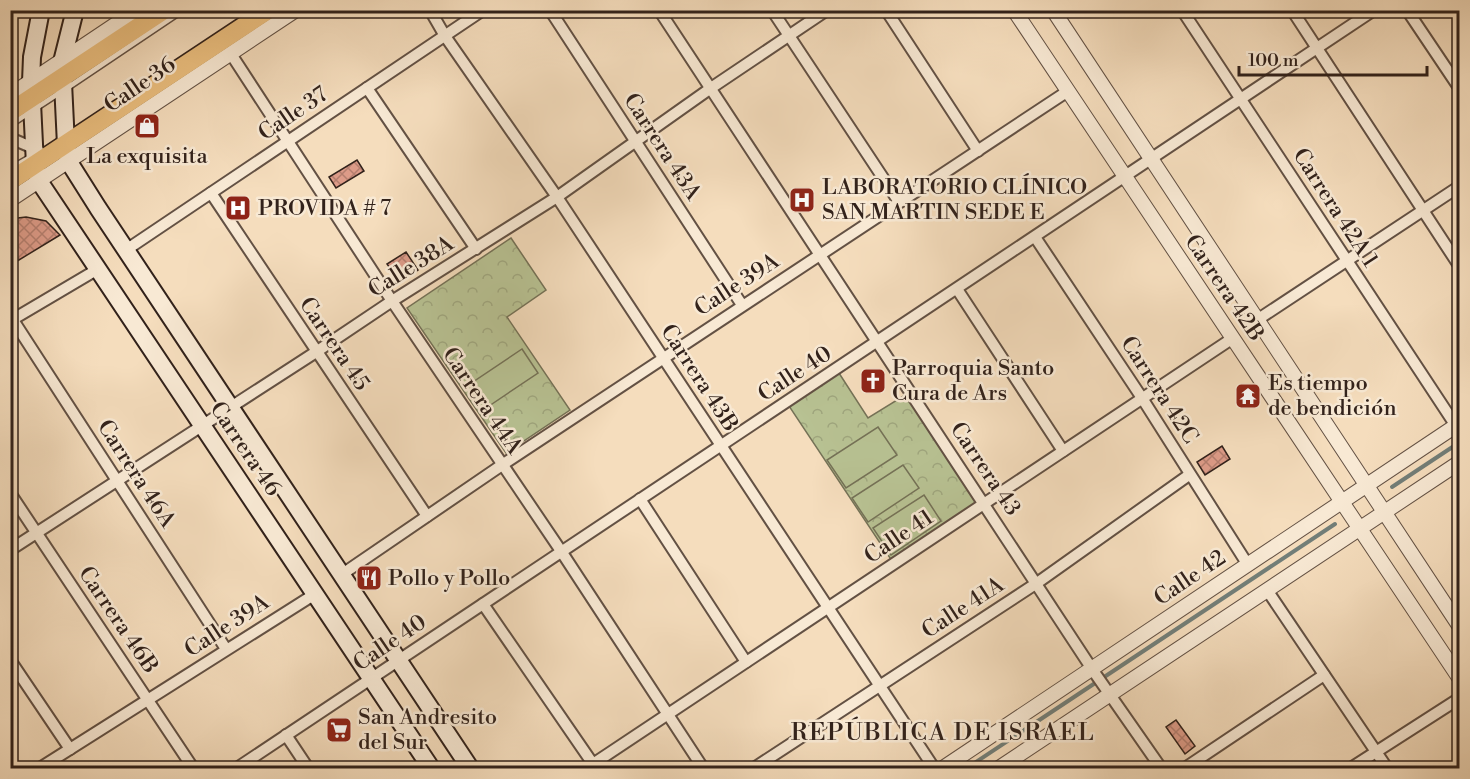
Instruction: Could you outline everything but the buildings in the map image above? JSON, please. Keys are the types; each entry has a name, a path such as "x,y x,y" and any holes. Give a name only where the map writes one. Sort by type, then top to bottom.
{"highway":[{"path":"10,112 164,10"},
{"path":"10,181 51,151 268,10"}],"main road":[{"name":"Carrera 46","path":"41,10 32,57 32,97 98,269 431,768"},
{"name":"Carrera 46","path":"75,10 51,151 126,250 470,768"}],"street":[{"path":"63,77 137,10"},
{"name":"Calle 36","path":"10,200 51,151 231,54 296,10"},
{"name":"Carrera 43B","path":"430,10 445,36 557,197 719,446 934,768"},
{"name":"Calle 37","path":"126,250 483,10"},
{"name":"Carrera 43A","path":"550,10 742,305"},
{"name":"Carrera 43","path":"659,10 1094,671 1161,768"},
{"path":"772,10 899,202"},
{"name":"Calle 38A","path":"10,550 229,406 316,352 392,300 557,197 711,88 827,10"},
{"path":"886,10 978,151"},
{"name":"Carrera 42B","path":"1014,10 1460,678"},
{"name":"Carrera 42B","path":"1053,10 1460,627"},
{"name":"Carrera 42A 1","path":"1182,10 1458,425"},
{"path":"1292,10 1460,267"},
{"name":"Calle 40","path":"237,768 719,446 878,343 1374,10"},
{"path":"1407,10 1460,89"},
{"name":"Carrera 44A","path":"231,54 703,768"},
{"path":"367,88 476,249"},
{"name":"Calle 39A","path":"341,575 663,357 1068,91"},
{"path":"10,95 32,97"},
{"path":"10,138 51,151"},
{"path":"1257,320 1460,186"},
{"name":"Carrera 45","path":"211,193 427,516"},
{"name":"Carrera 42C","path":"1035,237 1142,398 1248,565"},
{"path":"11,320 98,269"},
{"path":"957,289 1063,451"},
{"name":"Carrera 46A","path":"11,320 226,649"},
{"name":"Calle 41","path":"590,766 1233,338"},
{"name":"Calle 42","path":"943,768 1094,671 1458,425"},
{"path":"999,768 1109,691 1460,462"},
{"name":"Calle 41A","path":"754,768 1037,582 1189,475"},
{"name":"Carrera 46B","path":"10,493 193,768"},
{"path":"640,499 746,663"},
{"path":"1267,590 1387,768"},
{"name":"Calle 39A","path":"40,768 315,594"},
{"path":"483,604 590,766"},
{"path":"10,660 70,748"},
{"path":"1185,768 1324,675"},
{"path":"1352,768 1460,698"},
{"path":"286,735 309,768"}],"lane":[{"path":"63,77 183,10"},
{"path":"10,125 32,97"},
{"path":"10,169 51,151"}],"green space":[{"path":"511,238 546,290 507,317 570,410 506,453 407,308"},
{"path":"522,349 538,373 489,406 473,382"},
{"path":"837,370 868,418 910,392 984,504 894,564 787,403"},
{"path":"878,427 897,455 846,488 827,460"},
{"path":"903,465 919,488 868,522 852,498"},
{"path":"924,495 941,521 891,555 873,528"}],"waterway":[{"path":"1392,487 1460,442"},
{"path":"967,768 1335,524"}],"place":[{"name":"La exquisita","path":"147,126"},
{"name":"LABORATORIO CLÍNICO SAN MARTIN SEDE E","path":"802,200"},
{"name":"PROVIDA # 7","path":"238,208"},
{"name":"Parroquia Santo Cura de Ars","path":"873,381"},
{"name":"Es tiempo de bendición","path":"1248,396"},
{"name":"Pollo y Pollo","path":"369,578"},
{"name":"San Andresito del Sur","path":"339,730"}],"district":[{"name":"REPÚBLICA DE ISRAEL","path":"943,733"}]}
